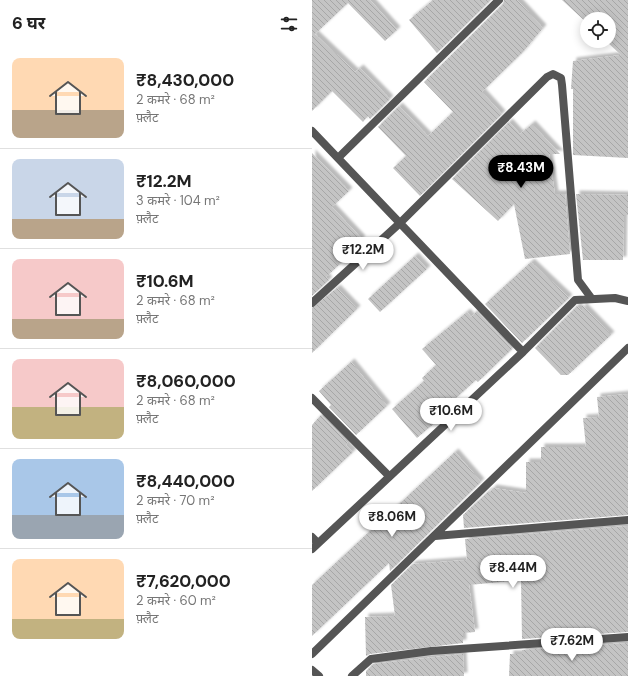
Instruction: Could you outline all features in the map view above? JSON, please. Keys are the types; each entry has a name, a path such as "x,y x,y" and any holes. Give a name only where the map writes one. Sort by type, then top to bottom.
{"street":[{"path":"338,158 499,0"},
{"path":"312,303 400,223 547,76 557,75 561,78 562,85 578,280 592,299"},
{"path":"312,131 523,352"},
{"path":"314,543 523,352 575,300 615,298 628,301"},
{"path":"312,654 628,348"},
{"path":"312,398 389,476"},
{"path":"435,536 628,520"},
{"path":"352,676 371,659 431,651 628,637"},
{"path":"312,670 319,676"}],"building":[{"path":"312,0 370,0 397,30 385,41 348,3 315,34 355,72 360,68 390,99 370,119 368,116 363,122 332,91 312,111"},
{"path":"433,0 491,0 437,53 409,20"},
{"path":"504,0 517,0 543,28 523,52 482,92 502,114 420,196 393,168 406,156 378,127 399,106 428,136 453,112 424,82 503,4"},
{"path":"562,0 628,0 628,158 573,155 573,89 571,89 573,61 621,55 614,48 616,48 616,12 580,12 580,17"},
{"path":"509,122 520,134 532,124 560,154 549,154 555,194 565,194 570,254 525,259 514,204 498,221 452,179"},
{"path":"312,153 349,191 332,207 362,239 337,262 340,264 326,277 329,280 312,296"},
{"path":"576,194 628,195 628,215 624,215 623,260 583,260"},
{"path":"415,256 427,269 380,312 368,299"},
{"path":"531,262 569,298 522,343 485,304"},
{"path":"337,288 357,309 312,353 312,308"},
{"path":"582,305 611,335 568,375 561,375 535,348 577,306 582,311"},
{"path":"477,311 512,349 478,382 476,380 434,418 437,421 417,438 392,409 424,381 422,378 436,365 422,349 467,312 471,317"},
{"path":"351,362 387,406 356,435 329,407 331,405 319,391"},
{"path":"628,394 628,515 464,528 463,515 493,488 526,493 526,462 541,462 541,447 586,447 583,418 599,417 597,397"},
{"path":"321,415 348,443 346,445 353,452 312,491 312,425"},
{"path":"455,452 481,482 390,571 389,563 312,636 312,585"},
{"path":"628,526 628,632 522,639 521,580 469,585 475,632 463,633 463,643 370,654 366,656 365,617 395,616 391,585 413,564 467,560 465,539"},
{"path":"628,643 628,676 509,676 510,654 522,654 522,650"},
{"path":"463,654 464,676 366,676 366,671 373,664"}]}
